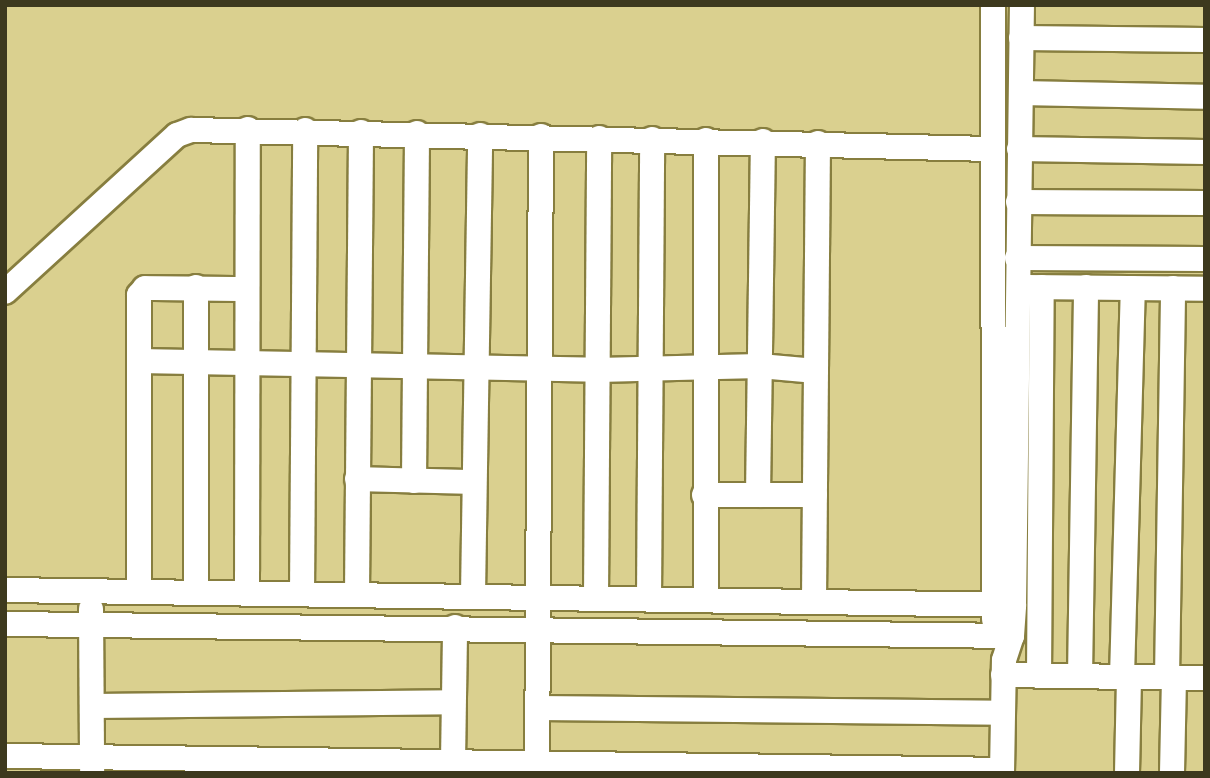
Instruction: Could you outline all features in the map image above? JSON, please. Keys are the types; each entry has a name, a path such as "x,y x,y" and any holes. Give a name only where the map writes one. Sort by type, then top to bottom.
{"street":[{"path":"5,756 92,765 453,761 537,767 1002,771 1003,287 992,149 993,5"},
{"path":"1003,287 1017,258 1022,5"},
{"path":"1021,38 1205,40"},
{"path":"1021,93 1205,97"},
{"path":"5,292 177,135 203,128 992,149"},
{"path":"247,593 248,129"},
{"path":"302,593 305,130"},
{"path":"357,594 361,132"},
{"path":"414,481 417,133"},
{"path":"473,595 480,135"},
{"path":"537,767 541,136"},
{"path":"596,597 599,138"},
{"path":"649,598 652,139"},
{"path":"706,140 706,598"},
{"path":"758,495 763,141"},
{"path":"814,600 818,143"},
{"path":"1019,149 1205,152"},
{"path":"1018,202 1205,203"},
{"path":"1017,258 1205,259"},
{"path":"139,592 141,291 196,287 247,289"},
{"path":"196,287 196,592"},
{"path":"1003,287 1205,289"},
{"path":"1039,676 1042,287"},
{"path":"1080,676 1086,287"},
{"path":"1127,773 1125,677 1133,288"},
{"path":"1172,773 1170,678 1173,288"},
{"path":"139,361 598,370 760,366 816,371"},
{"path":"357,479 474,482"},
{"path":"704,495 815,495"},
{"path":"5,590 1003,604"},
{"path":"92,591 92,765"},
{"path":"5,624 1004,635"},
{"path":"453,761 455,627"},
{"path":"1003,668 1039,676 1205,678"},
{"path":"93,706 453,702"},
{"path":"537,708 1002,713"}]}
